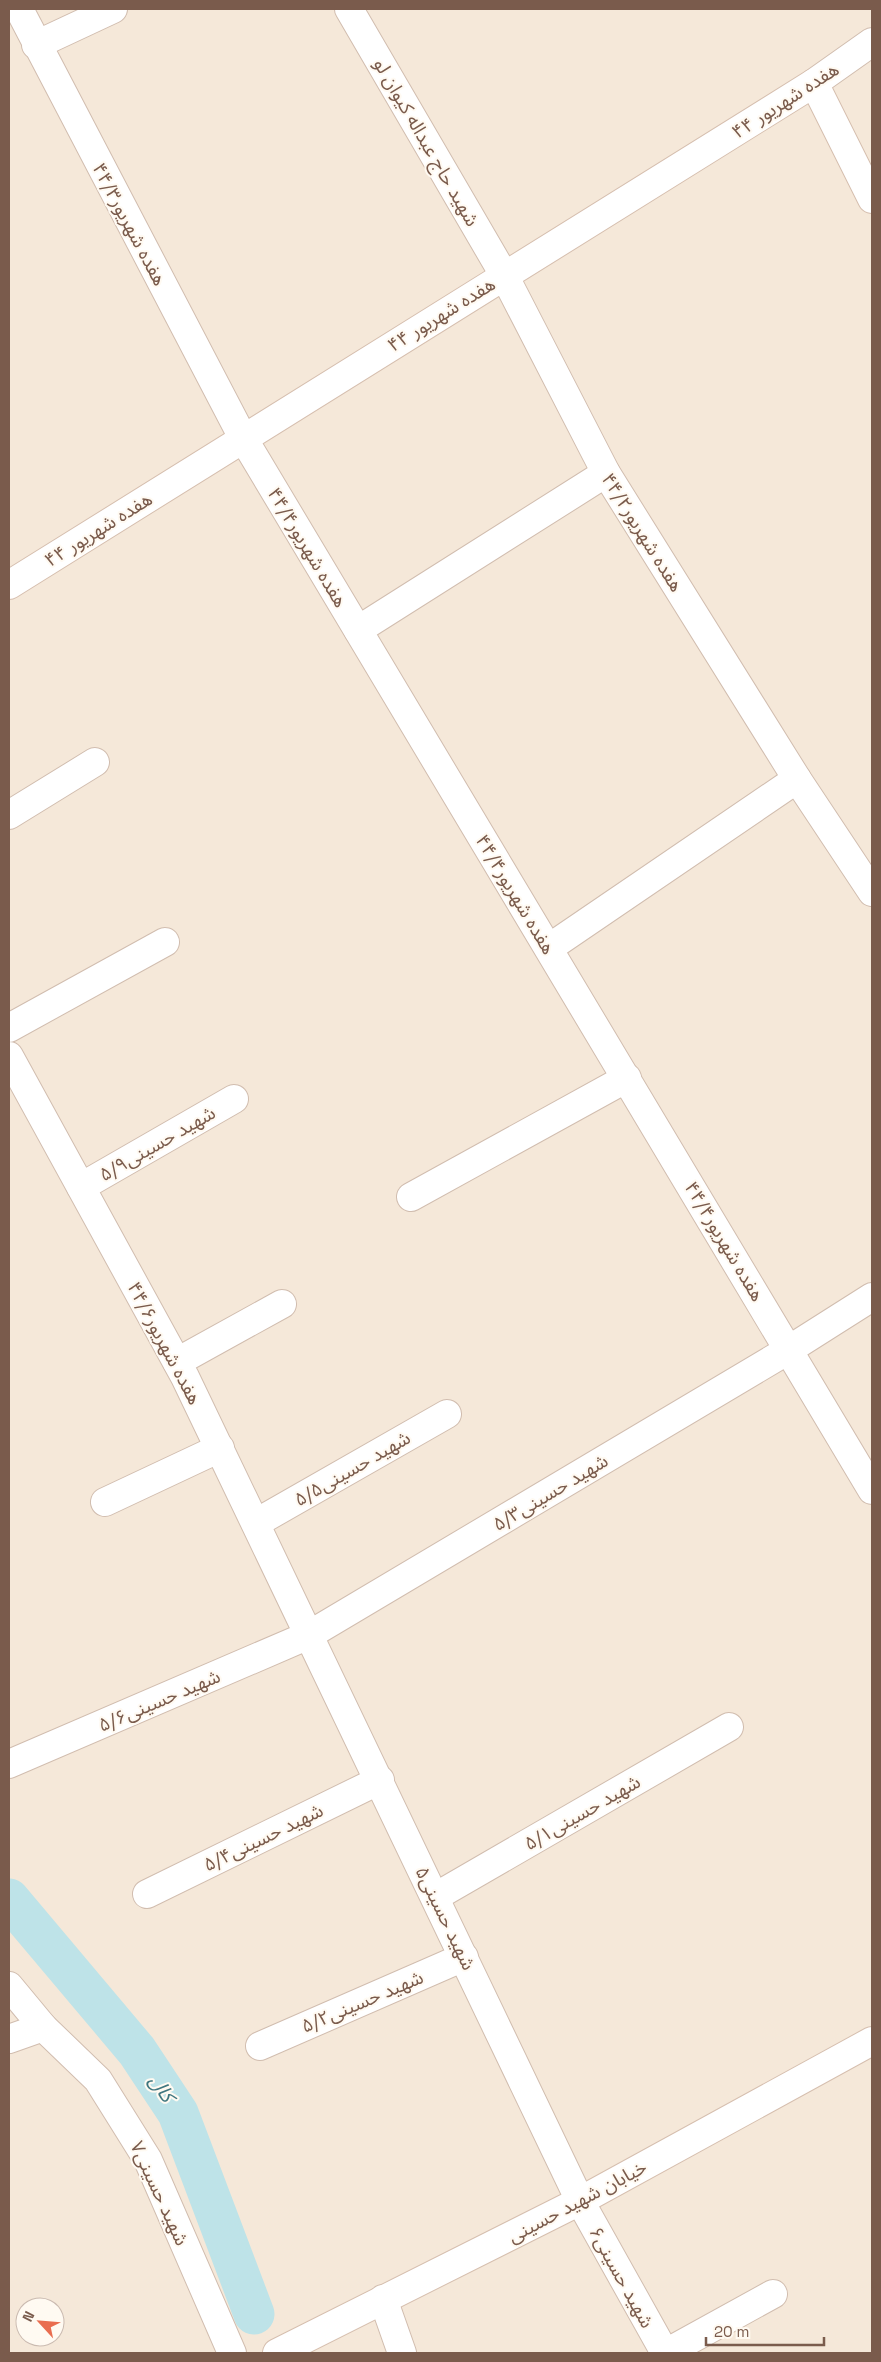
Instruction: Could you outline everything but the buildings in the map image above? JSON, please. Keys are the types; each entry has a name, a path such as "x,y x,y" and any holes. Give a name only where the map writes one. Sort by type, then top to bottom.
{"street":[{"name":"هفده شهریور۴۴/۳","path":"18,9 243,438"},
{"path":"36,45 113,9"},
{"name":"شهید حاج عبداله کیوان لو","path":"349,9 504,275"},
{"name":"هفده شهریور ۴۴","path":"9,585 814,83 872,42"},
{"path":"814,83 872,199"},
{"name":"هفده شهریور۴۴/۲","path":"504,275 606,473 797,779 872,892"},
{"name":"هفده شهریور۴۴/۴","path":"243,438 872,1490"},
{"path":"358,630 606,473"},
{"path":"9,815 95,762"},
{"path":"549,948 797,779"},
{"path":"9,1028 165,942"},
{"name":"هفده شهریور۴۴/۶","path":"9,1056 177,1362 310,1636"},
{"path":"410,1197 627,1078"},
{"name":"شهید حسینی۵/۹","path":"81,1187 234,1099"},
{"name":"شهید حسینی۵/۳","path":"310,1636 790,1350 872,1297"},
{"path":"177,1362 282,1304"},
{"name":"شهید حسینی۵/۵","path":"256,1523 447,1414"},
{"path":"105,1502 220,1448"},
{"name":"شهید حسینی۵/۶","path":"9,1764 310,1636"},
{"name":"شهید حسینی۵","path":"310,1636 580,2201"},
{"name":"شهید حسینی۵/۱","path":"435,1897 729,1727"},
{"name":"شهید حسینی۵/۴","path":"147,1894 380,1780"},
{"name":"شهید حسینی۵/۲","path":"260,2046 464,1957"},
{"name":"شهید حسینی۷","path":"9,1986 44,2027 98,2080 148,2160 232,2353"},
{"path":"9,2039 44,2027"},
{"name":"خیابان شهید حسینی","path":"277,2353 580,2201 872,2041"},
{"name":"شهید حسینی۶","path":"580,2201 665,2353"},
{"path":"665,2353 773,2294"},
{"path":"383,2299 402,2353"}],"shaded area":[{"path":"9,9 872,9 872,2353 9,2353"}],"waterway":[{"name":"کال","path":"9,1899 137,2051 178,2113 254,2314"}]}
